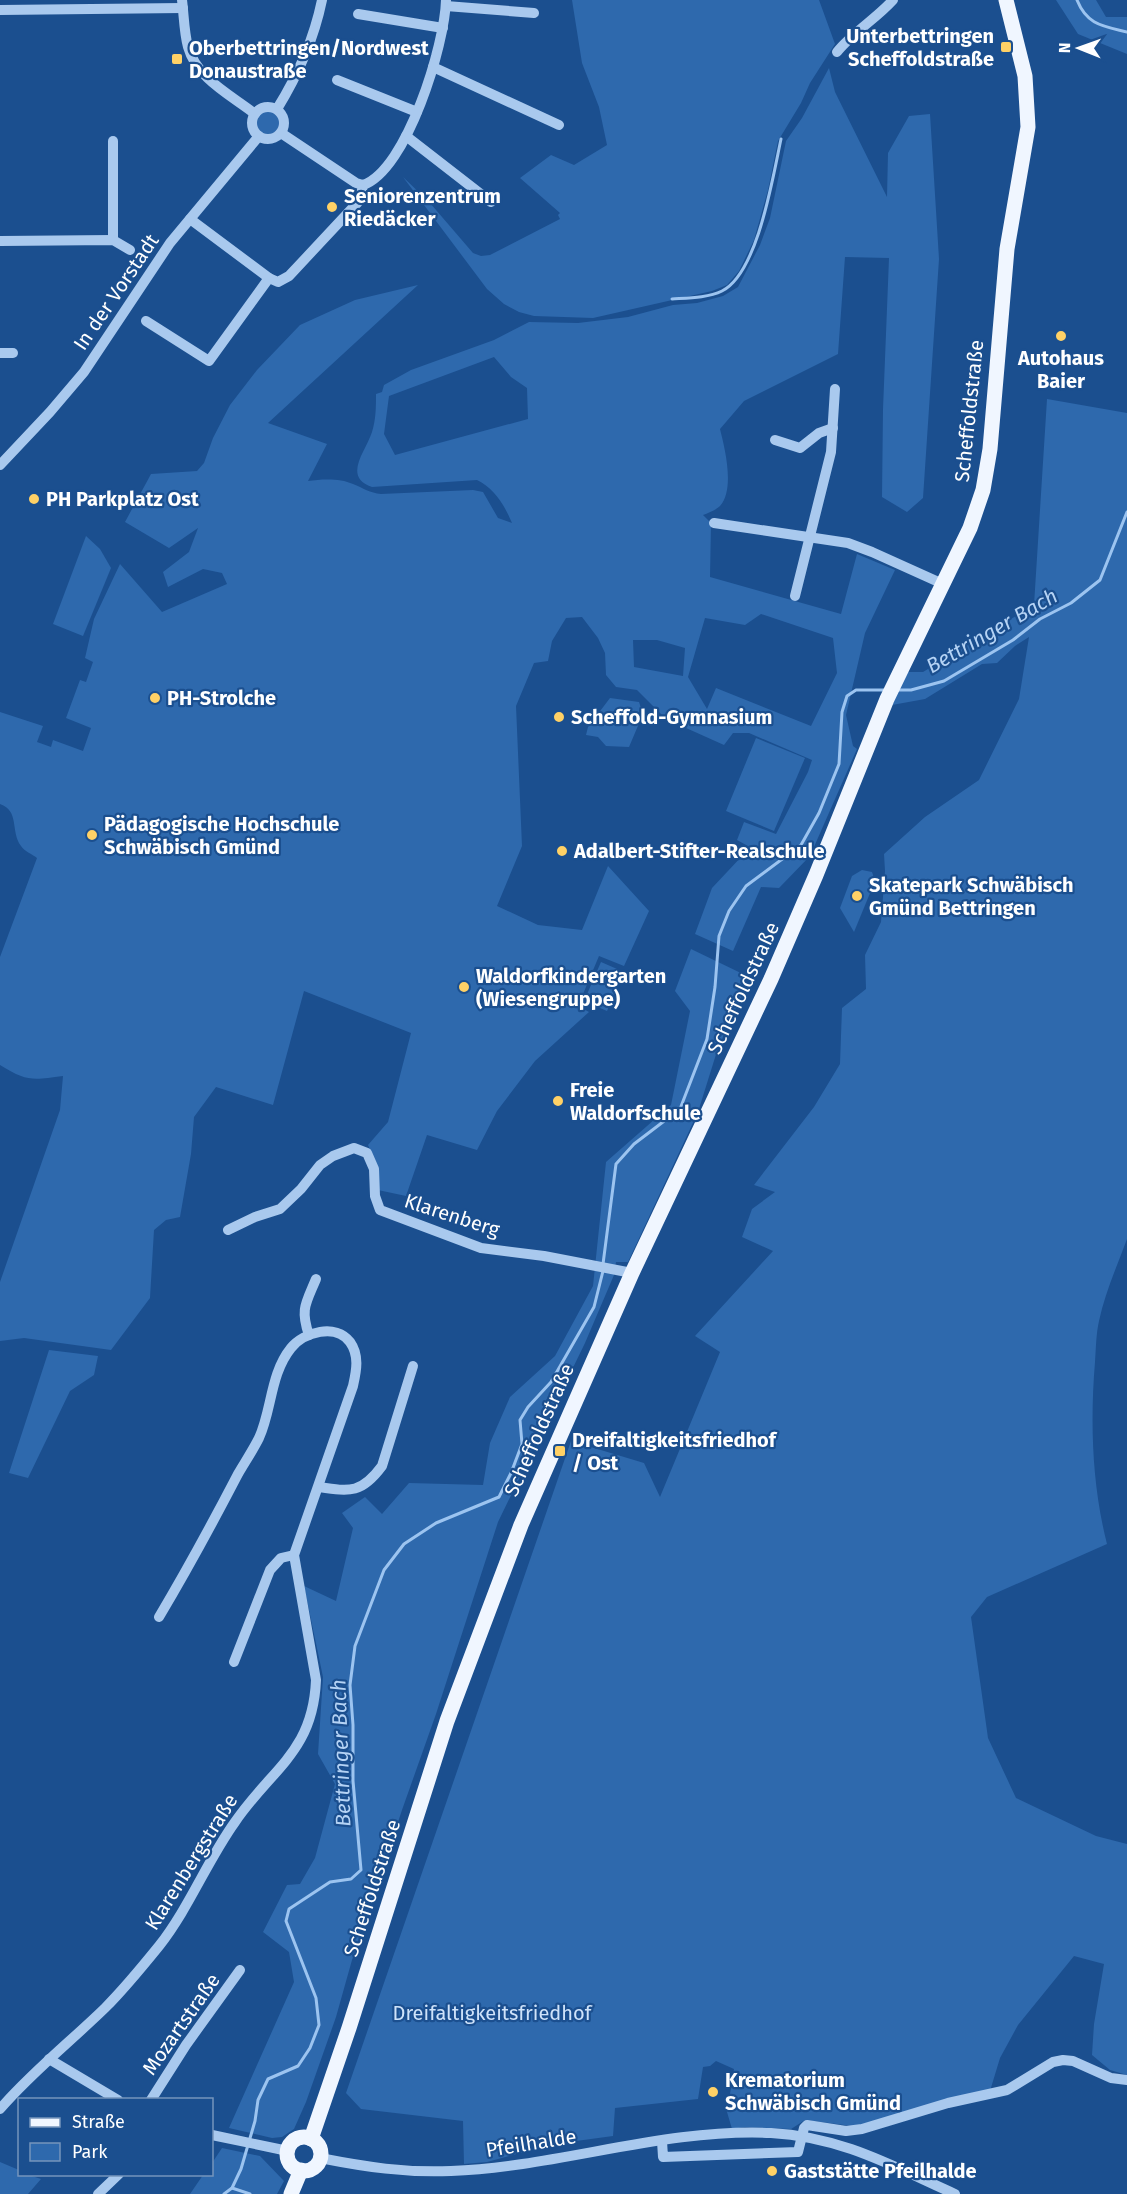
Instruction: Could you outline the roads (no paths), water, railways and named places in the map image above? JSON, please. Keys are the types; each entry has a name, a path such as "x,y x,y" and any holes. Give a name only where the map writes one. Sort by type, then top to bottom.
{"main road":[{"name":"Scheffoldstraße","path":"311,2139 447,1721 521,1525 627,1271 771,979 887,699 970,528 983,490 990,449 1007,249 1028,127 1025,76 1006,0"},
{"path":"304,2137 311,2139 319,2146 320,2158 313,2168 301,2170 291,2163 288,2151 296,2140 304,2137"},
{"path":"291,2194 301,2170"}],"street":[{"path":"277,109 304,58 322,0"},
{"path":"837,52 893,0"},
{"path":"363,185 378,177 406,136 417,112 433,67 443,28 446,3 534,13"},
{"path":"0,10 75,4 183,4 186,38 193,60 208,79 255,114"},
{"path":"358,14 443,28"},
{"path":"433,67 559,125"},
{"path":"337,80 417,112"},
{"path":"262,108 277,109 284,117 284,128 281,133 268,139 259,136 253,129 255,114 262,108"},
{"path":"281,133 349,179 363,185"},
{"name":"In der Vorstadt","path":"0,465 84,372 151,270 259,136"},
{"path":"406,136 492,202"},
{"path":"113,141 113,240"},
{"path":"190,219 269,278 278,282 289,276 360,200 363,185"},
{"path":"0,241 113,240 130,250"},
{"path":"146,321 209,361 269,278"},
{"path":"0,353 13,353"},
{"path":"795,596 831,452 835,389"},
{"path":"775,440 800,448 819,433 833,428"},
{"path":"714,523 848,543 943,584"},
{"name":"Klarenberg","path":"228,1230 255,1217 280,1209 301,1189 320,1165 333,1155 354,1148 367,1153 374,1168 375,1196 380,1210 481,1248 544,1256 627,1271"},
{"path":"309,1335 303,1318 304,1309 316,1279"},
{"path":"159,1617 260,1437 279,1370 291,1348 309,1335 328,1331 340,1334 350,1342 356,1354 357,1367 353,1386 294,1555 281,1558 270,1570 234,1662"},
{"path":"319,1487 345,1491 360,1488 372,1479 382,1466 413,1366"},
{"name":"Klarenbergstraße","path":"0,2109 106,2007 161,1944 197,1888 233,1824 252,1798 293,1754 303,1737 315,1700 316,1680 294,1555"},
{"name":"Mozartstraße","path":"153,2098 186,2045 240,1970"},
{"path":"50,2059 115,2098"},
{"path":"662,2141 663,2157 798,2152 804,2128 809,2124 846,2131 862,2129 948,2103 1007,2090 1053,2062 1073,2061 1111,2078 1127,2080"},
{"name":"Pfeilhalde","path":"320,2158 366,2168 451,2171 500,2167 699,2136 772,2133 832,2142 861,2151 955,2194"},
{"path":"213,2134 288,2151"},
{"path":"98,2194 118,2176"}],"waterway":[{"name":"Bettringer Bach","path":"1077,0 1091,20 1103,26 1127,32"},
{"path":"672,299 711,295 722,291 735,281 745,265 762,222 781,139"},
{"name":"Bettringer Bach","path":"898,690 911,690 944,681 1013,640 1040,619 1071,603 1100,580 1127,512"},
{"name":"Bettringer Bach","path":"603,1264 616,1164 634,1144 680,1109 707,1039 715,987 719,936 729,911 746,886 801,845 819,813 839,764 842,712 847,696 856,690 885,690"},
{"name":"Bettringer Bach","path":"224,2194 232,2188 241,2169 255,2121 258,2100 268,2079 298,2066 310,2048 319,2025 316,1998 286,1921 289,1909 330,1882 351,1879 361,1870 353,1781 350,1685 355,1646 384,1570 404,1544 436,1523 499,1497 522,1444 520,1420 528,1407 551,1382 594,1307 603,1271"},
{"path":"232,2188 250,2194"}],"place":[{"name":"Unterbettringen Scheffoldstraße","path":"1006,47"},
{"name":"Oberbettringen/Nordwest Donaustraße","path":"177,59"},
{"name":"Seniorenzentrum Riedäcker","path":"332,207"},
{"name":"Autohaus Baier","path":"1061,336"},
{"name":"PH Parkplatz Ost","path":"34,499"},
{"name":"PH-Strolche","path":"155,698"},
{"name":"Scheffold-Gymnasium","path":"559,717"},
{"name":"Pädagogische Hochschule Schwäbisch Gmünd","path":"92,835"},
{"name":"Adalbert-Stifter-Realschule","path":"562,851"},
{"name":"Skatepark Schwäbisch Gmünd Bettringen","path":"857,896"},
{"name":"Waldorfkindergarten (Wiesengruppe)","path":"464,987"},
{"name":"Freie Waldorfschule","path":"558,1101"},
{"name":"Dreifaltigkeitsfriedhof / Ost","path":"560,1451"},
{"name":"Krematorium Schwäbisch Gmünd","path":"713,2092"},
{"name":"Gaststätte Pfeilhalde","path":"772,2171"}],"park label":[{"name":"Dreifaltigkeitsfriedhof","path":"492,2013"}]}
